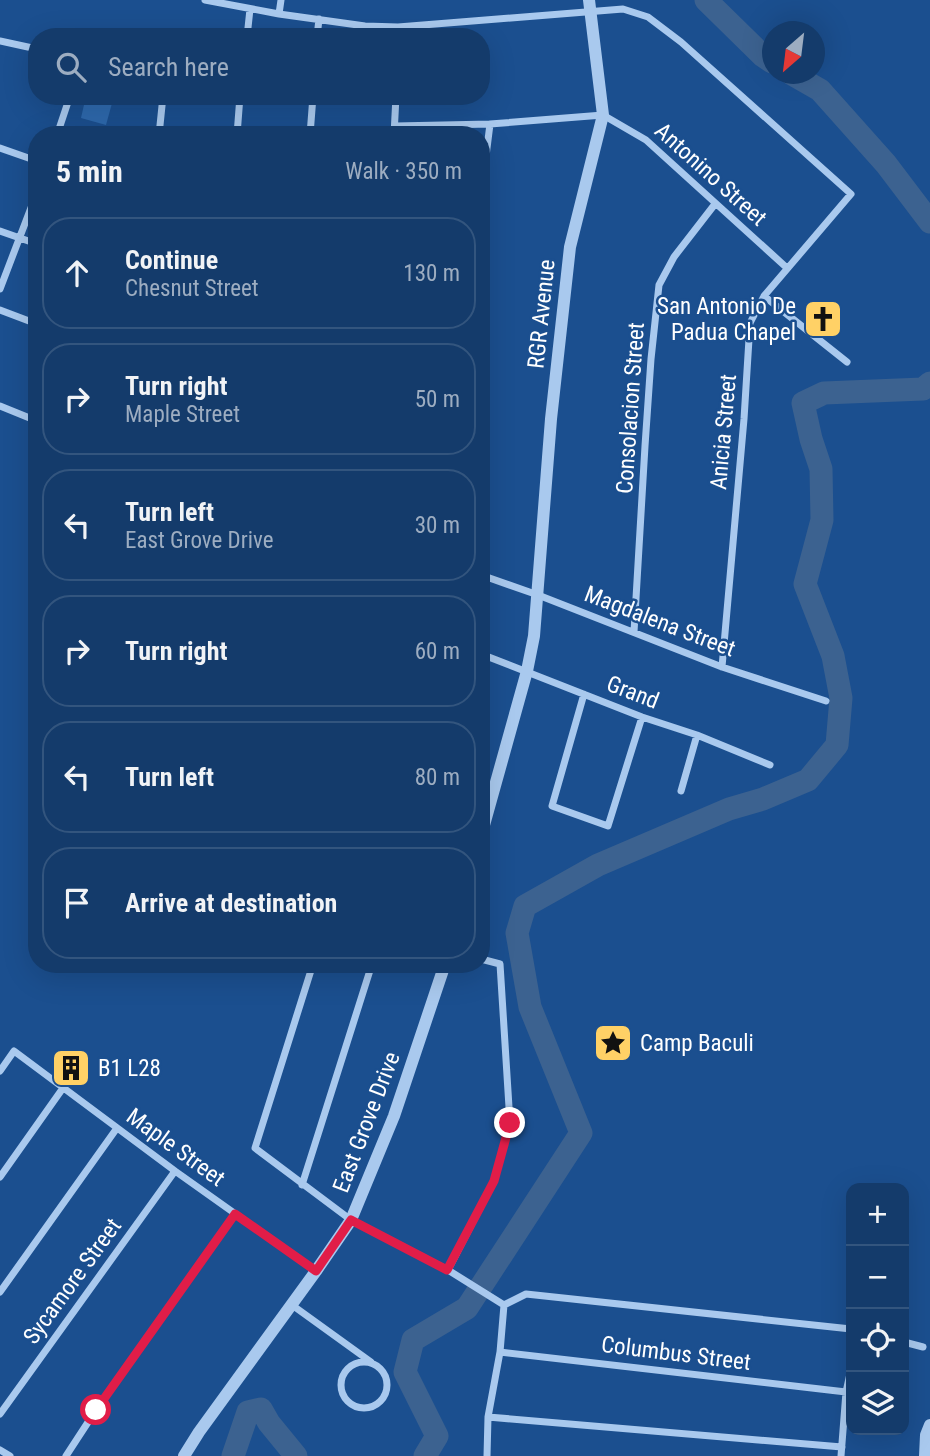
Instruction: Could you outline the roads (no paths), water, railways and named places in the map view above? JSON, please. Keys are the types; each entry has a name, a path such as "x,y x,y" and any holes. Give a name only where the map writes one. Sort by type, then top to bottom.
{"street":[{"path":"205,0 279,14 365,26 398,27 590,6"},
{"path":"279,14 281,0"},
{"name":"RGR Avenue","path":"527,671 534,636 551,419 570,247 603,115 590,6"},
{"name":"Anicia Street","path":"590,6 623,9 648,17 681,42 851,194 764,296 750,323 722,667"},
{"path":"248,28 250,9"},
{"path":"318,28 319,19"},
{"path":"0,41 28,47"},
{"path":"60,126 67,105"},
{"path":"160,126 162,105"},
{"path":"238,126 239,105"},
{"path":"311,126 312,105"},
{"path":"395,126 396,105"},
{"path":"458,126 603,115"},
{"name":"Antonino Street","path":"603,115 646,140 787,268"},
{"path":"0,148 28,158"},
{"name":"Consolacion Street","path":"634,632 645,446 659,285 674,257 715,204"},
{"path":"0,289 28,216"},
{"path":"0,231 28,241"},
{"path":"764,296 847,362"},
{"path":"0,310 28,321"},
{"path":"0,406 28,417"},
{"name":"Magdalena Street","path":"490,578 722,667 826,701"},
{"name":"Grand","path":"490,657 770,765"},
{"path":"490,804 527,671"},
{"path":"584,694 552,806 608,825 642,717"},
{"path":"681,791 697,735"},
{"path":"447,1270 494,1181 510,1123 500,964 490,961"},
{"path":"310,973 255,1147 351,1220 447,1270 504,1305"},
{"path":"302,1185 369,973"},
{"name":"East Grove Drive","path":"184,1456 351,1220 394,1116 442,973"},
{"name":"Maple Street","path":"0,1071 14,1051 174,1171 316,1271"},
{"path":"0,1177 63,1088"},
{"path":"0,1292 117,1128"},
{"name":"Sycamore Street","path":"0,1414 174,1171"},
{"path":"66,1456 235,1214"},
{"path":"504,1305 526,1294 846,1328"},
{"path":"292,1305 375,1365 381,1370 387,1384 383,1397 372,1406 357,1407 345,1398 341,1383 347,1369 360,1362 375,1365"},
{"path":"487,1456 488,1417 500,1352 504,1305"},
{"path":"909,1343 923,1347"},
{"name":"Columbus Street","path":"500,1352 846,1392"},
{"path":"841,1456 846,1392"},
{"path":"488,1417 842,1447"},
{"path":"925,1456 926,1436 930,1425"},
{"path":"0,1450 10,1456"}],"waterway":[{"path":"706,0 762,55"},
{"path":"810,84 820,90 886,164 930,222"},
{"path":"425,1456 437,1436 405,1372 413,1340 467,1308 581,1133 530,1007 517,933 525,906 598,865 729,809 763,799 808,780 837,745 841,698 833,656 805,584 822,520 821,469 803,403 824,393 923,389 930,383"},
{"path":"233,1456 248,1412 261,1409 296,1456"}],"place":[{"name":"San Antonio De Padua Chapel","path":"823,319"},
{"name":"Camp Baculi","path":"613,1043"},
{"name":"B1 L28","path":"71,1068"}]}
